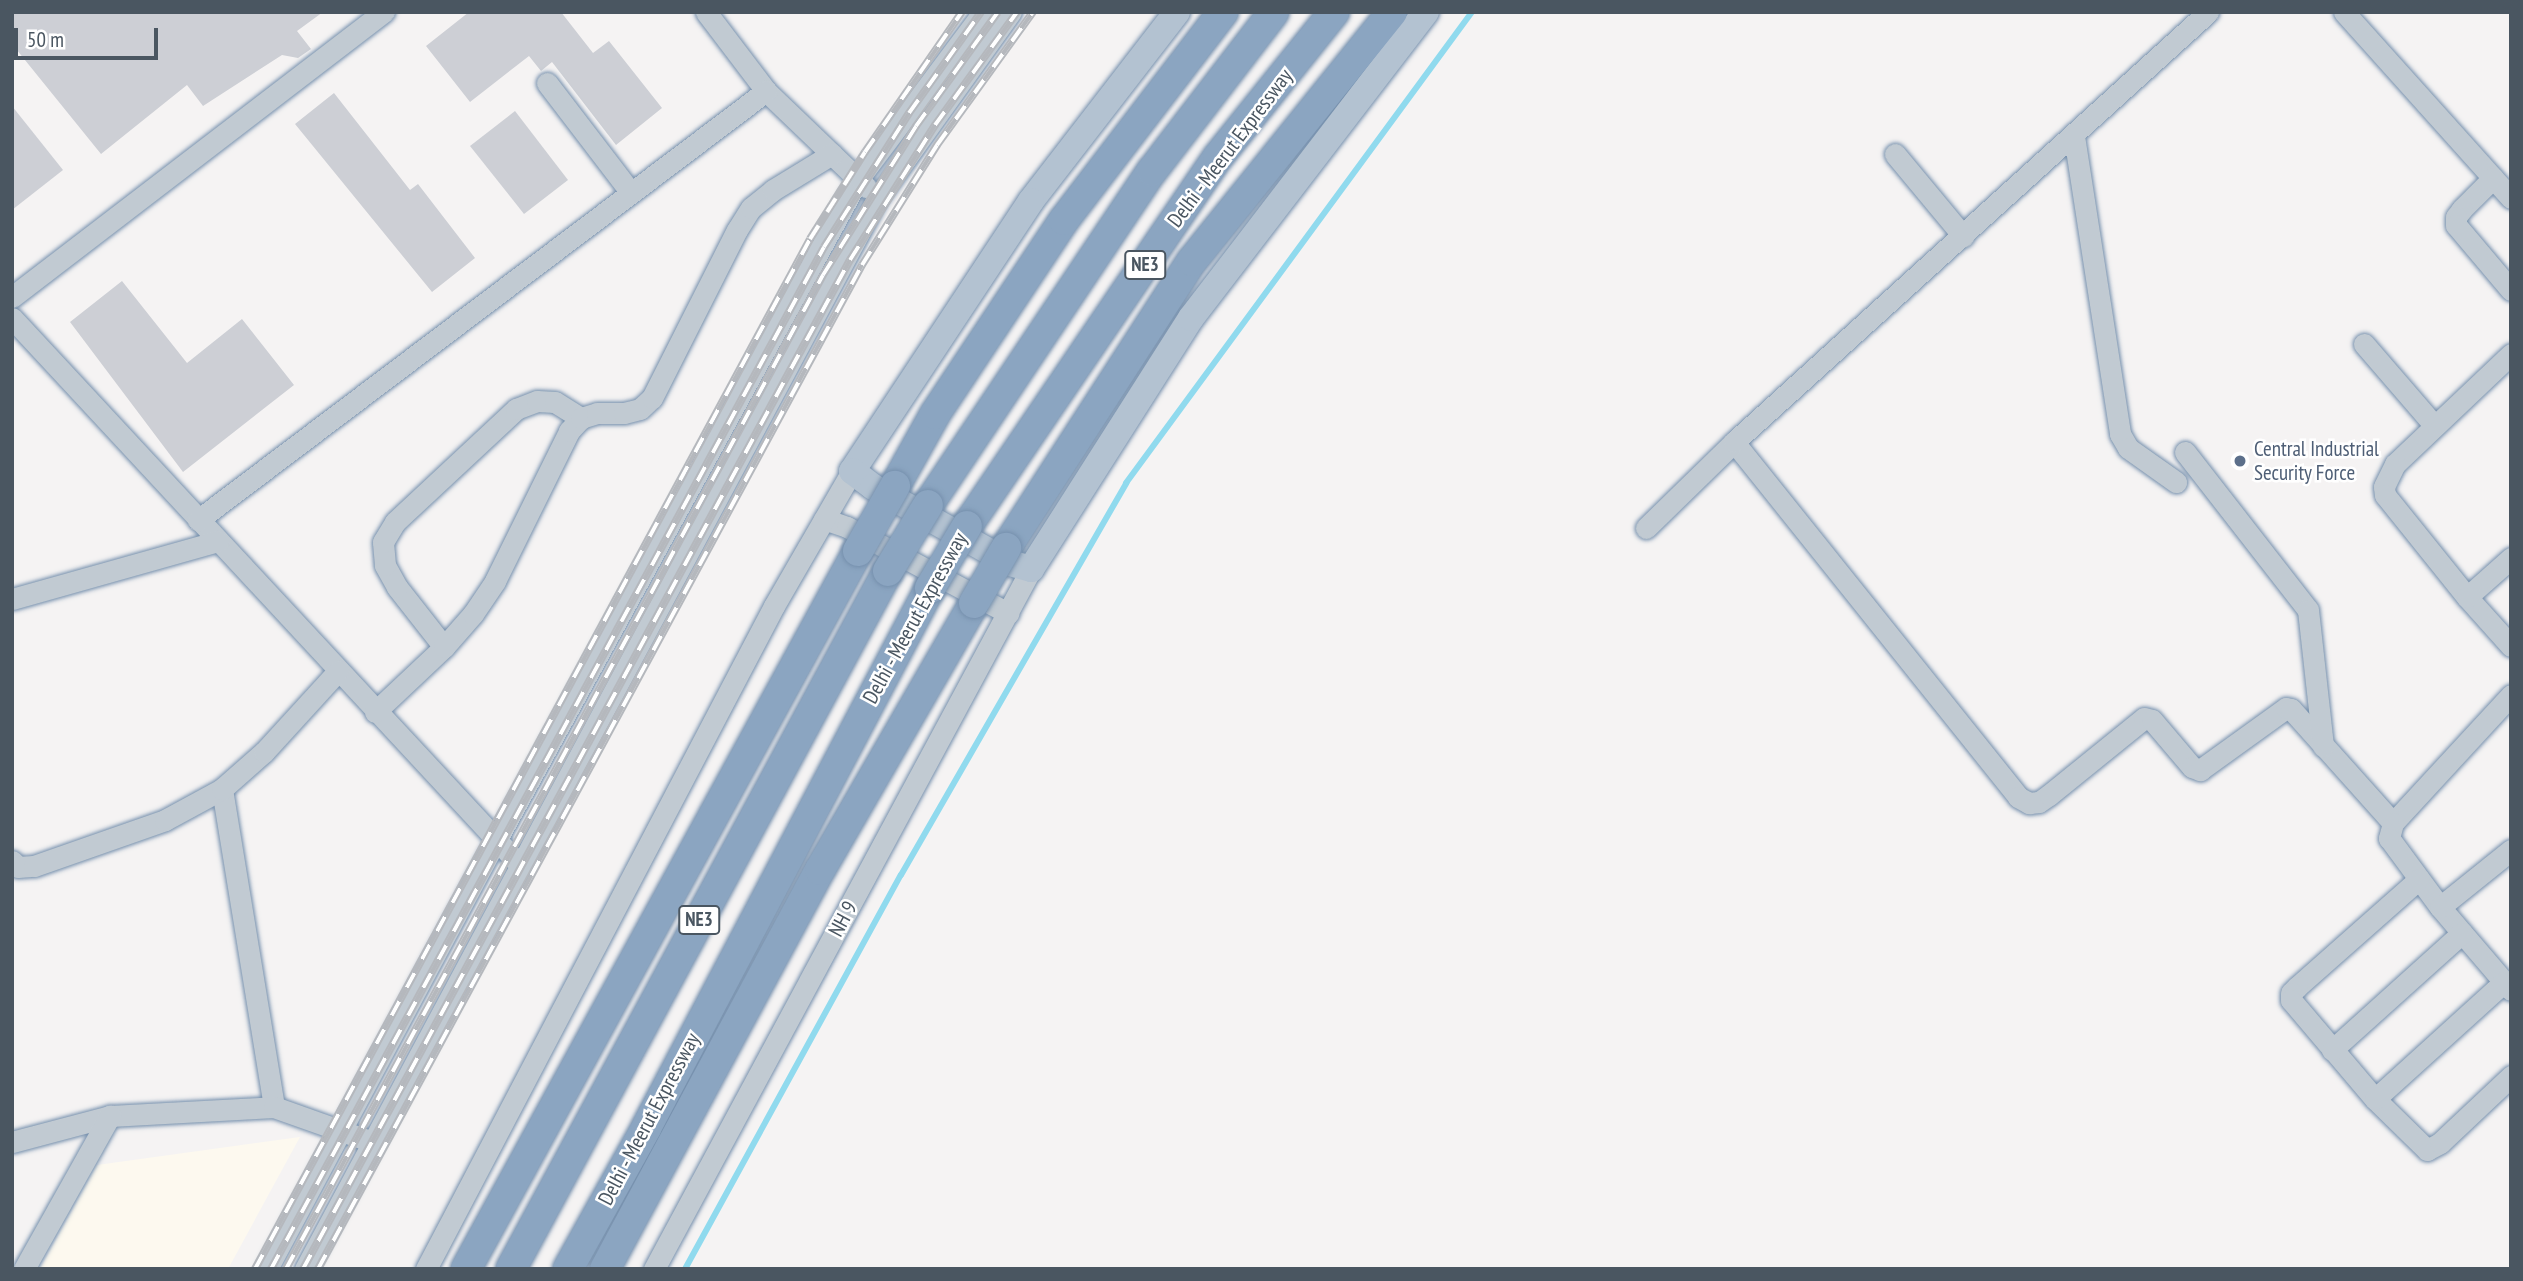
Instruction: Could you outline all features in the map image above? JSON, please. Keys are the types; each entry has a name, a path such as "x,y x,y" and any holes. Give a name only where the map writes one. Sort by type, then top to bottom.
{"highway":[{"path":"466,1269 934,414 1064,220 1223,12"},
{"name":"Delhi - Meerut Expressway","path":"511,1269 888,571 928,505 1152,171 1274,12"},
{"name":"Delhi - Meerut Expressway","path":"568,1269 646,1128 930,588 967,526 1218,157 1334,12"},
{"path":"605,1269 820,870 1006,548 1192,261 1392,12"}],"main road":[{"path":"1177,12 1031,201 852,471 873,487 1010,563 1031,569 1191,318 1426,12"}],"street":[{"path":"12,297 384,12"},
{"path":"706,12 766,91 859,178 877,199"},
{"path":"267,1269 496,841 859,178 983,12"},
{"path":"305,1269 877,199 1011,12"},
{"path":"1646,528 1734,442 2208,12"},
{"path":"2344,12 2511,198"},
{"path":"547,83 631,193"},
{"path":"198,520 766,91"},
{"path":"2074,136 2119,434 2128,448 2176,482"},
{"path":"375,712 444,647 473,614 495,581 569,431 581,418 597,413 624,413 640,409 652,398 751,208 774,190 832,154"},
{"path":"1895,154 1963,236"},
{"path":"2493,178 2462,209 2456,217 2456,225 2511,290"},
{"path":"12,318 375,712 520,865"},
{"path":"2364,344 2434,425"},
{"path":"2511,354 2395,464 2387,477 2385,495 2467,597 2511,646"},
{"path":"444,647 397,587 385,565 383,542 395,522 516,409 537,401 555,402 581,418"},
{"path":"1734,442 2018,797 2029,803 2039,802 2144,719 2152,720 2192,768 2200,770 2286,708 2393,823"},
{"path":"2185,452 2308,610 2323,746"},
{"path":"426,1269 774,606 852,471"},
{"path":"824,519 847,527 1008,612"},
{"path":"14,593 218,541"},
{"path":"2467,597 2511,558"},
{"name":"NH 9","path":"654,1269 1031,569"},
{"path":"12,861 18,867 34,866 165,820 222,789 264,752 338,671"},
{"path":"2375,1099 2506,979 2440,907 2389,838 2393,823 2511,695"},
{"path":"222,789 274,1107"},
{"path":"2440,907 2511,850"},
{"path":"2419,879 2291,993 2291,1000 2375,1099 2427,1150 2434,1149 2511,1076"},
{"path":"2332,1050 2462,933"},
{"path":"12,1142 110,1116 274,1107 373,1142"},
{"path":"24,1269 110,1116"}],"shaded area":[{"path":"300,1137 228,1269 40,1269 97,1165"}],"building":[{"path":"12,12 323,12 297,31 311,49 298,58 282,55 203,106 187,85 101,154 12,44"},
{"path":"469,12 561,12 593,53 609,41 662,108 616,145 552,62 541,71 529,56 470,102 426,46"},
{"path":"334,93 410,190 418,184 475,258 432,292 295,124"},
{"path":"12,106 63,170 12,210"},
{"path":"515,111 568,180 524,214 470,146"},
{"path":"122,281 187,363 242,319 294,385 183,472 70,322"}],"waterway":[{"path":"685,1269 901,875 1126,483 1472,12"}],"railway":[{"path":"255,1269 810,239 865,152 962,12"},
{"path":"271,1269 824,247 909,113 981,12"},
{"path":"286,1269 823,275 916,126 998,12"},
{"path":"303,1269 850,260 935,125 1017,12"},
{"path":"318,1269 862,265 937,145 1033,12"}],"place":[{"name":"Central Industrial Security Force","path":"2240,461"}]}
